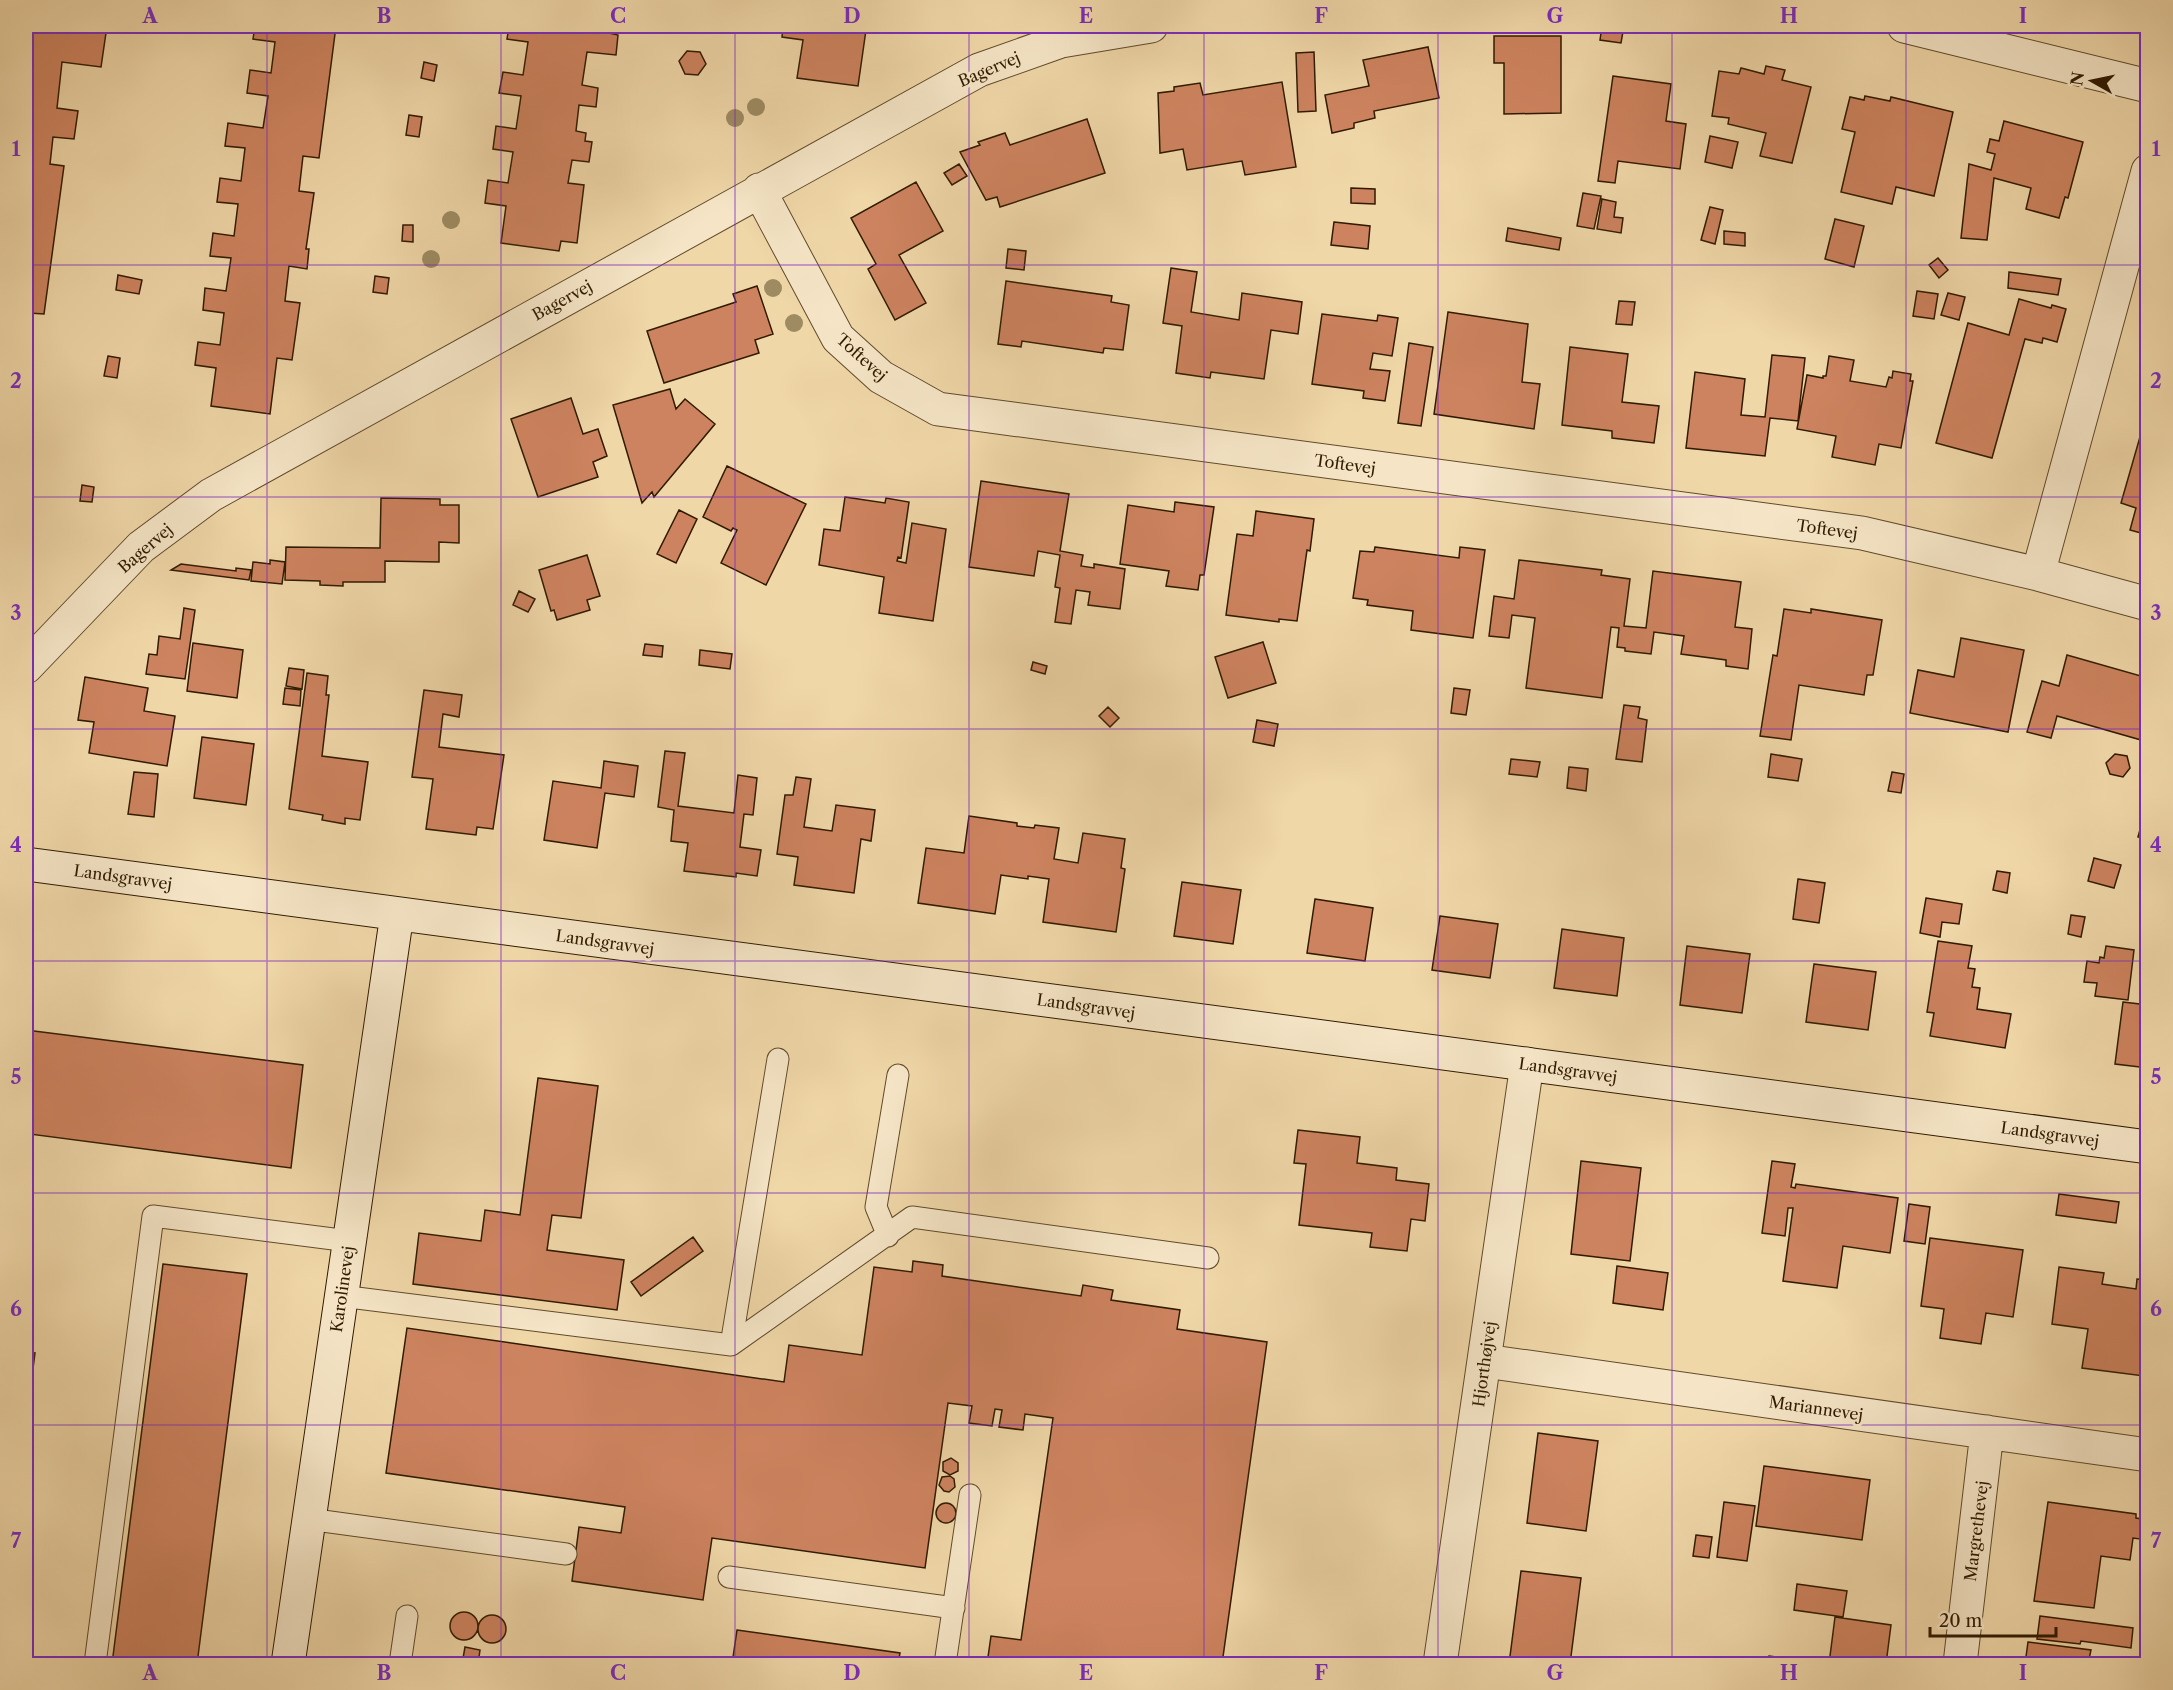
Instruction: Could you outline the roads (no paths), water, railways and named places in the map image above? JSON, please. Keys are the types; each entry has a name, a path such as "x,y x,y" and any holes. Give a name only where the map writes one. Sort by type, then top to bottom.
{"street":[{"name":"Bagervej","path":"26,667 141,547 211,495 979,69 1060,33 1151,26"},
{"path":"1904,26 2148,86"},
{"path":"2038,574 2148,171"},
{"name":"Toftevej","path":"759,190 838,338 881,377 938,409 1862,533 2038,574 2148,604"},
{"name":"Landsgravvej","path":"26,864 2148,1147"},
{"name":"Karolinevej","path":"288,1665 397,914"},
{"name":"Hjorthøjvej","path":"1440,1665 1527,1064"},
{"name":"Mariannevej","path":"1485,1362 2148,1455"},
{"name":"Margrethevej","path":"1960,1665 1987,1432"}],"lane":[{"path":"731,1345 777,1059"},
{"path":"888,1236 876,1207 898,1075"},
{"path":"95,1665 153,1216 349,1241"},
{"path":"341,1296 731,1345 912,1217 1208,1258"},
{"path":"945,1665 970,1495"},
{"path":"308,1519 567,1554"},
{"path":"729,1577 954,1608"},
{"path":"400,1665 407,1616"}]}
